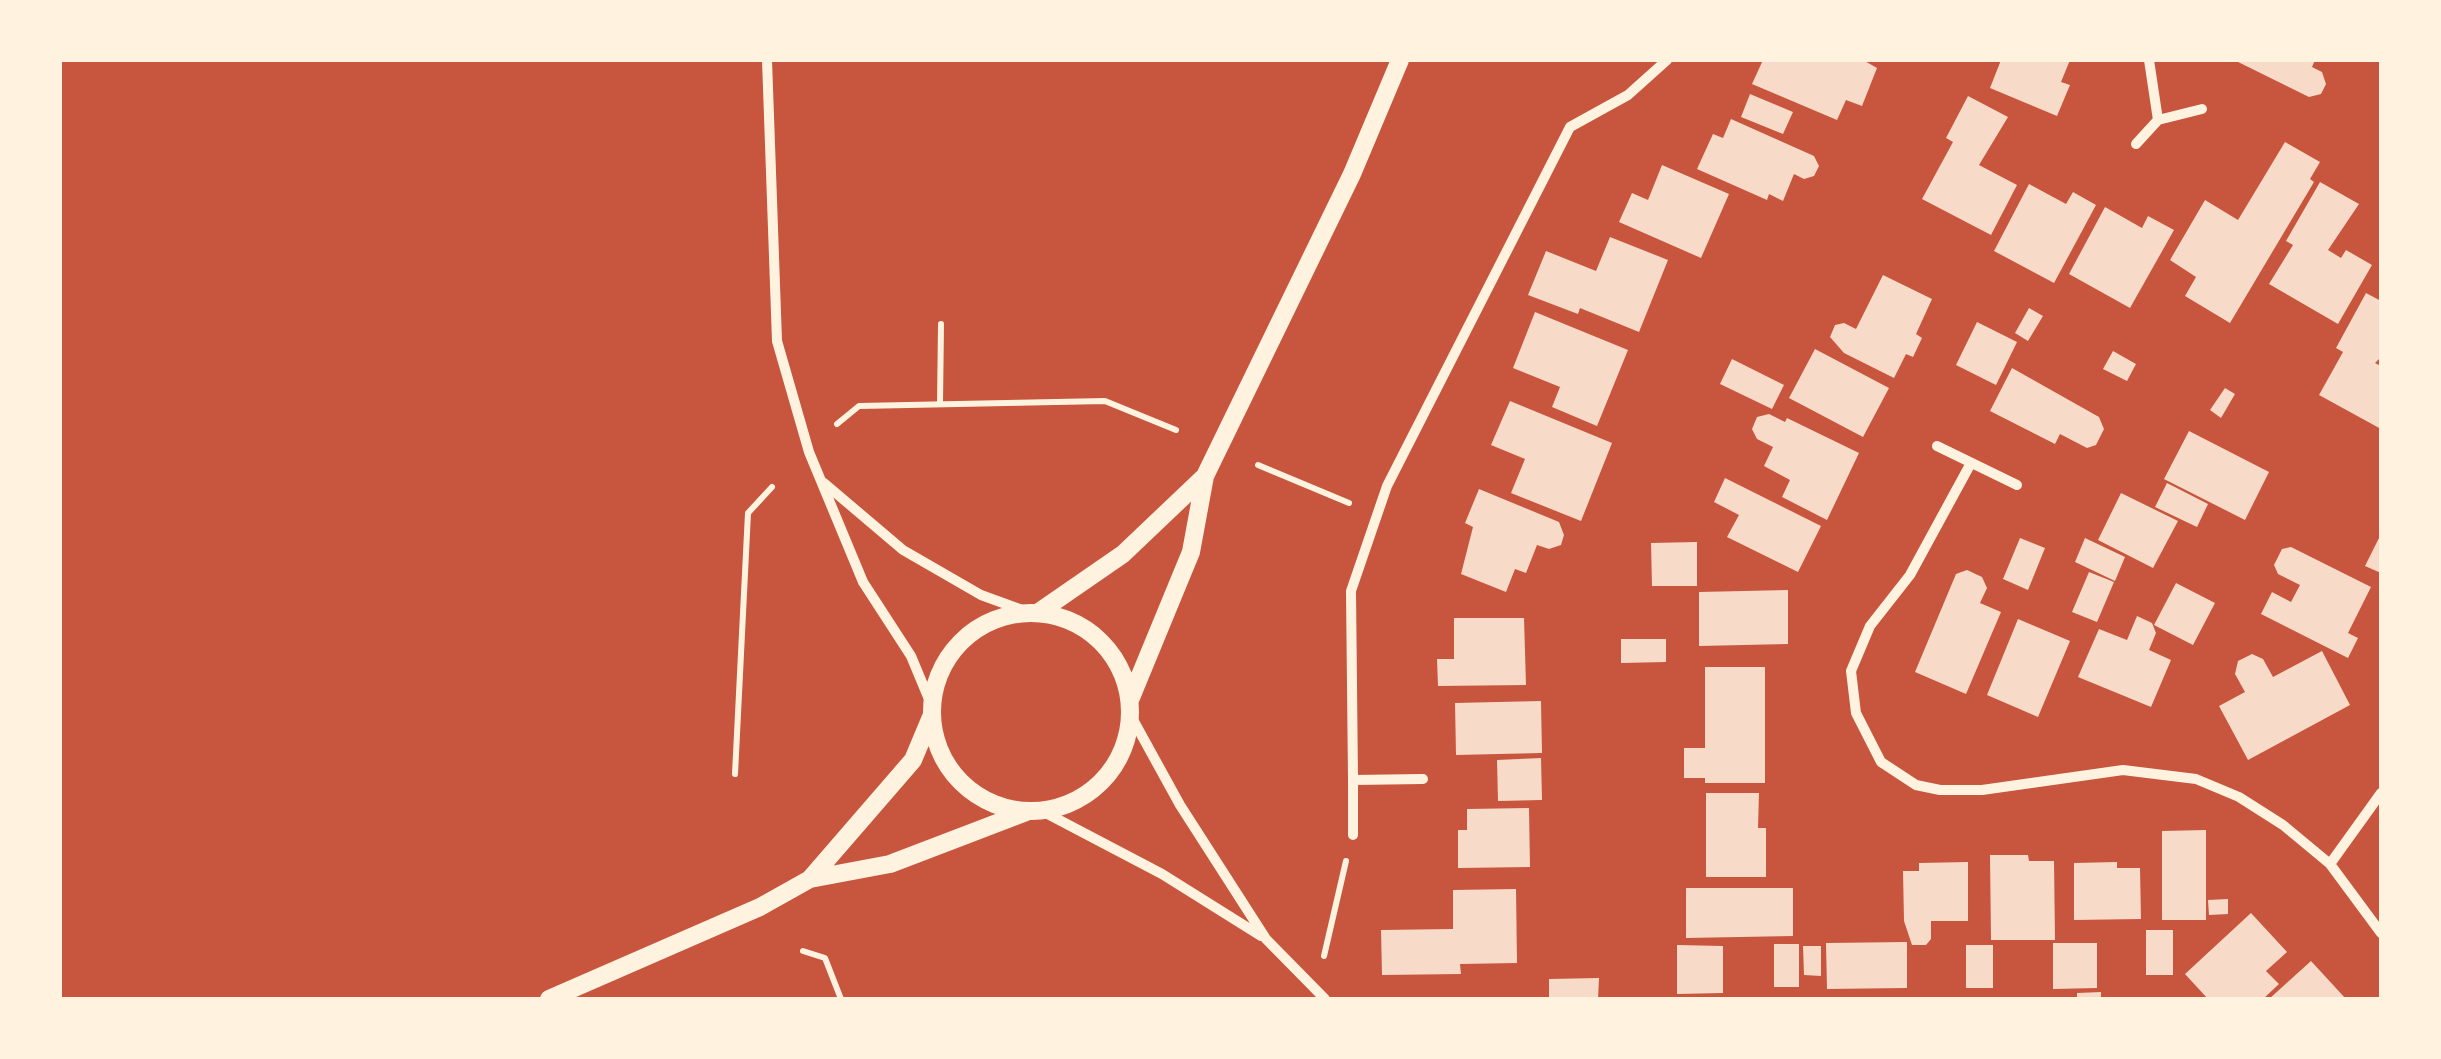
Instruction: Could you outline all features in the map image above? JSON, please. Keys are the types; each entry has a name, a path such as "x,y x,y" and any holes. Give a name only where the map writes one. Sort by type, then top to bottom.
{"street":[{"path":"766,60 777,341 808,452 864,582 911,656 931,710 937,746 951,772 972,793 998,806 1034,812 1162,874 1266,939"},
{"path":"549,999 760,907 810,879 890,864 1034,812 1068,804 1103,780 1126,744 1130,708 1192,552 1205,476 1352,174 1400,60"},
{"path":"1353,836 1351,590 1386,486 1570,127 1628,95 1667,60"},
{"path":"2149,60 2158,120"},
{"path":"2136,144 2158,120 2202,109"},
{"path":"1937,446 2017,485"},
{"path":"1971,463 1910,575 1870,626 1851,670 1856,713 1881,762 1916,785 1940,790 1982,790 2123,770 2196,779 2239,797 2283,824 2330,864 2381,933"},
{"path":"810,879 913,760 931,710 937,676 951,651 972,630 997,617 1032,612 1123,554 1205,476"},
{"path":"823,482 904,550 981,595 1032,612 1073,620 1101,640 1120,667 1130,708 1187,817 1266,939 1321,994 1306,999"},
{"path":"1353,780 1422,779"},
{"path":"2330,864 2381,793"}],"path":[{"path":"940,404 941,324"},
{"path":"837,424 859,406 1105,400 1176,430"},
{"path":"1258,464 1377,515"},
{"path":"735,774 748,513 772,487"},
{"path":"1321,994 1353,836"},
{"path":"803,951 825,958 841,999"}],"building":[{"path":"1763,60 1863,60 1877,68 1862,106 1846,100 1837,120 1752,84"},
{"path":"2001,60 2070,60 2061,82 2070,85 2057,116 1990,88"},
{"path":"2234,60 2315,60 2312,67 2322,72 2326,84 2321,94 2309,97"},
{"path":"1750,94 1793,112 1783,134 1741,117"},
{"path":"1968,96 2008,117 1979,165 2017,185 1991,235 1922,199 1953,142 1946,138"},
{"path":"1731,119 1814,156 1819,166 1814,176 1804,179 1794,174 1783,201 1769,194 1767,200 1697,169 1713,134 1723,138"},
{"path":"2285,142 2320,162 2310,179 2314,182 2230,323 2185,296 2196,277 2170,260 2205,200 2238,220"},
{"path":"1662,165 1729,194 1701,258 1619,222 1632,193 1648,200"},
{"path":"2320,182 2359,204 2328,250 2341,258 2346,250 2372,265 2338,324 2269,284 2293,245 2286,241"},
{"path":"2029,184 2066,204 2073,192 2096,205 2054,283 1994,251"},
{"path":"2105,207 2142,228 2148,216 2174,230 2130,308 2069,274"},
{"path":"1610,237 1668,260 1639,332 1580,308 1578,314 1528,295 1546,251 1596,271"},
{"path":"1883,275 1932,299 1916,334 1922,338 1913,357 1906,354 1894,378 1844,353 1830,337 1835,325 1844,323 1856,329"},
{"path":"2366,293 2381,301 2381,357 2375,363 2381,366 2381,429 2319,395 2343,352 2336,348"},
{"path":"2029,308 2043,316 2028,341 2015,333"},
{"path":"1535,312 1628,350 1597,426 1552,407 1560,387 1513,368"},
{"path":"1977,322 2017,342 1996,385 1956,365"},
{"path":"1815,349 1889,388 1863,437 1789,398"},
{"path":"2113,351 2136,364 2127,381 2103,369"},
{"path":"1732,359 1784,385 1772,409 1720,384"},
{"path":"2012,368 2099,417 2104,429 2096,445 2087,448 2060,434 2055,444 1990,411"},
{"path":"2225,388 2235,394 2221,418 2210,410"},
{"path":"1510,401 1612,443 1581,521 1511,493 1525,459 1491,445"},
{"path":"1769,414 1785,422 1787,418 1859,453 1827,520 1782,497 1790,480 1764,466 1773,447 1757,439 1752,429 1757,417"},
{"path":"2189,431 2269,472 2245,520 2164,479"},
{"path":"1725,478 1821,526 1798,572 1727,537 1739,515 1714,502"},
{"path":"2167,483 2208,504 2197,527 2155,507"},
{"path":"1479,489 1559,522 1564,535 1561,545 1549,549 1537,545 1526,573 1515,569 1506,592 1461,574 1473,527 1465,523"},
{"path":"2121,493 2178,521 2153,568 2098,540"},
{"path":"2381,534 2381,573 2365,566"},
{"path":"2020,538 2045,548 2028,590 2003,579"},
{"path":"2085,538 2125,557 2115,581 2075,562"},
{"path":"1697,542 1697,586 1652,586 1651,543"},
{"path":"2291,547 2371,587 2348,633 2358,638 2348,658 2261,614 2272,592 2291,602 2300,585 2278,574 2274,565 2282,549"},
{"path":"1967,570 1982,577 1987,588 1980,603 2001,612 1966,694 1915,672 1956,574"},
{"path":"2089,572 2114,582 2097,622 2072,612"},
{"path":"2176,583 2215,603 2193,645 2154,625"},
{"path":"1788,590 1788,644 1699,646 1699,592"},
{"path":"2137,616 2152,623 2156,633 2149,650 2171,660 2151,707 2078,677 2099,629 2127,640"},
{"path":"1454,618 1524,618 1526,685 1438,686 1437,659 1454,659"},
{"path":"2018,619 2070,641 2038,717 1987,695"},
{"path":"1621,639 1666,639 1666,662 1621,663"},
{"path":"2322,651 2350,705 2248,760 2219,706 2245,692 2235,674 2238,661 2252,654 2263,659 2273,677"},
{"path":"1705,667 1765,667 1765,783 1705,783 1705,778 1684,778 1684,748 1705,748"},
{"path":"1541,701 1542,753 1456,755 1455,703"},
{"path":"1541,758 1542,800 1498,801 1497,760"},
{"path":"1706,793 1759,793 1758,828 1766,828 1766,877 1706,877"},
{"path":"1529,808 1530,867 1458,868 1458,830 1467,830 1467,809"},
{"path":"2206,830 2206,920 2162,920 2162,831"},
{"path":"1990,855 2028,855 2029,861 2054,861 2055,940 1991,940"},
{"path":"1968,862 1968,921 1931,921 1931,939 1926,945 1912,945 1904,921 1903,871 1919,871 1919,863"},
{"path":"2117,862 2117,868 2140,868 2141,919 2074,920 2074,863"},
{"path":"1686,888 1793,888 1793,936 1686,938"},
{"path":"1516,889 1517,963 1460,964 1461,974 1382,975 1381,930 1453,929 1453,890"},
{"path":"2228,899 2228,914 2209,915 2208,900"},
{"path":"2251,913 2287,952 2266,971 2279,984 2263,999 2208,999 2185,974"},
{"path":"2146,930 2173,930 2173,975 2146,975"},
{"path":"1907,942 1907,988 1827,989 1826,943"},
{"path":"2053,943 2097,943 2097,988 2053,989"},
{"path":"1774,944 1799,944 1799,987 1774,987"},
{"path":"1677,945 1723,946 1723,993 1677,994"},
{"path":"1966,945 1993,945 1993,988 1966,988"},
{"path":"1803,946 1821,946 1821,976 1804,975"},
{"path":"2311,961 2346,999 2269,999"},
{"path":"1599,978 1598,999 1549,999 1549,979"},
{"path":"2101,992 2101,999 2077,999 2077,993"}]}
